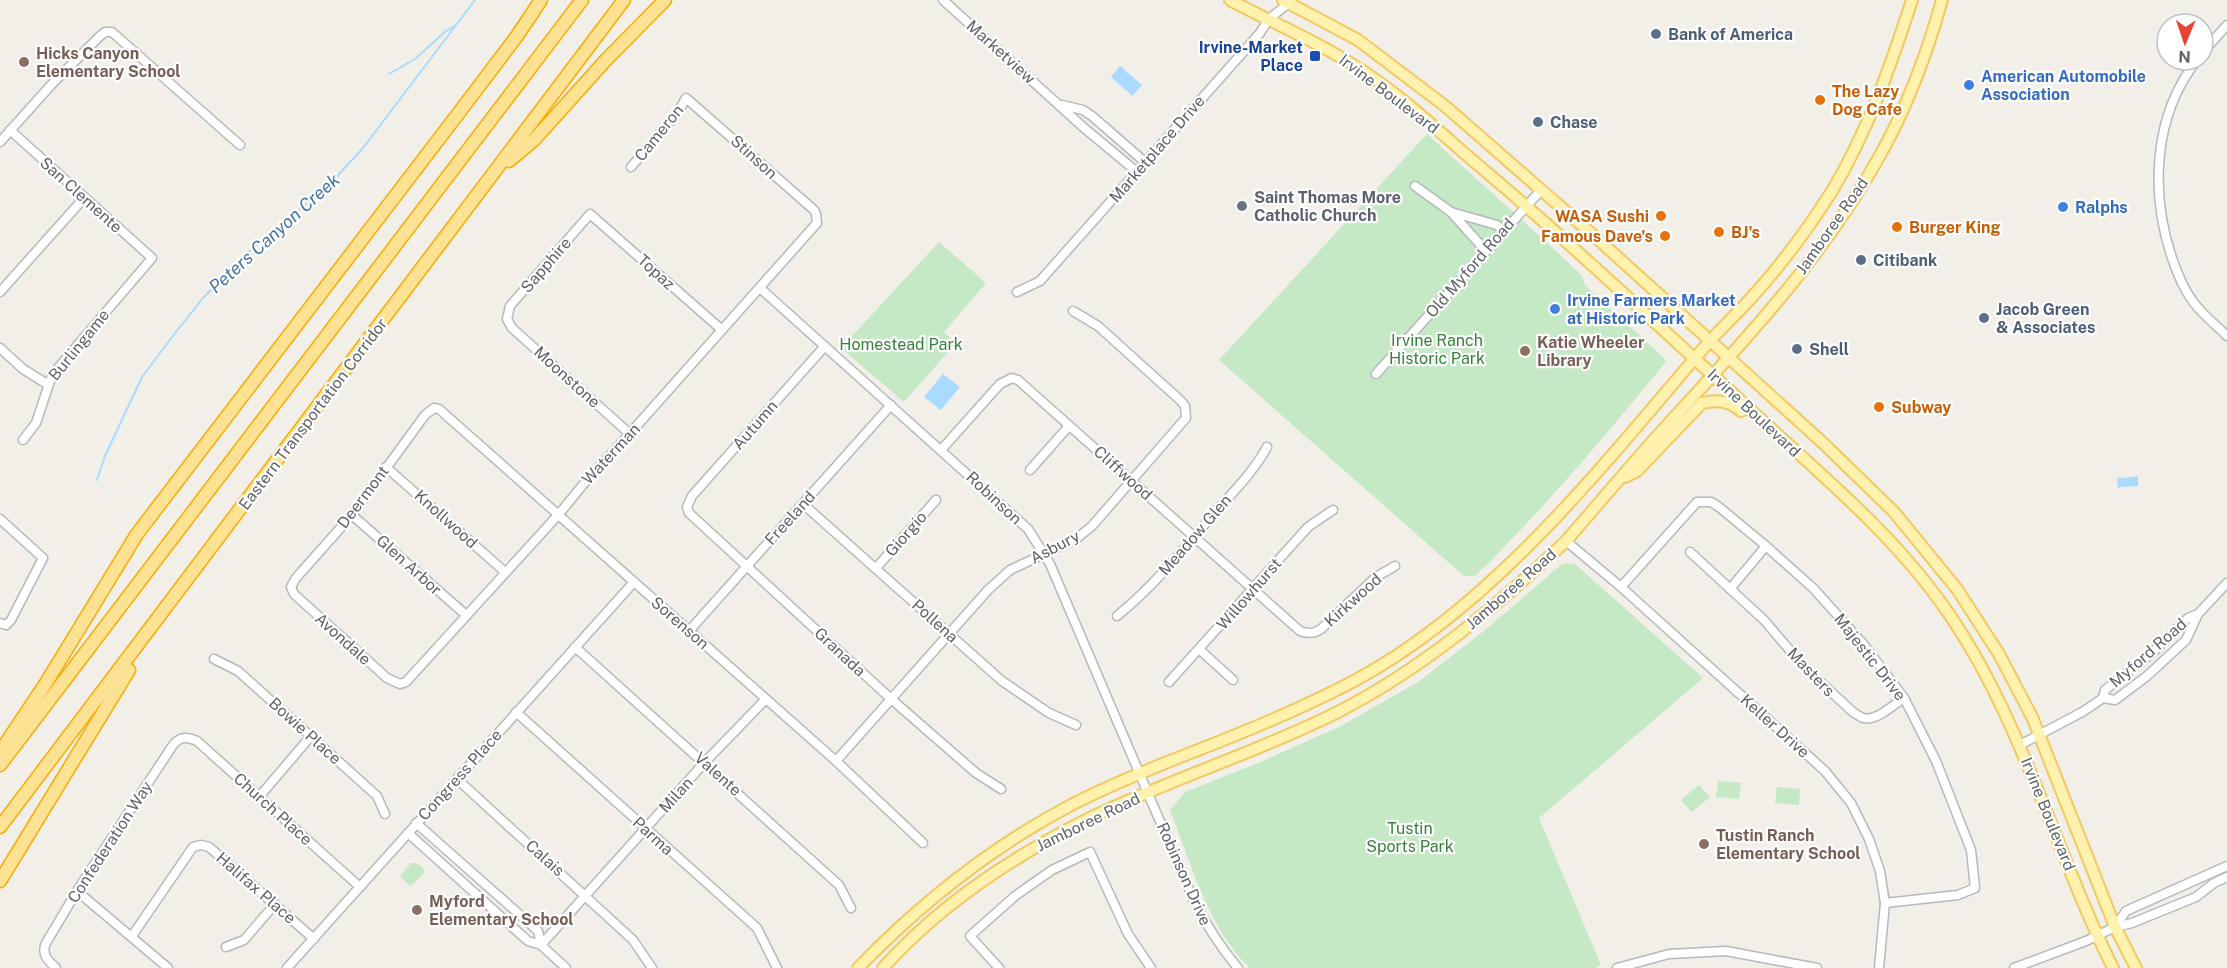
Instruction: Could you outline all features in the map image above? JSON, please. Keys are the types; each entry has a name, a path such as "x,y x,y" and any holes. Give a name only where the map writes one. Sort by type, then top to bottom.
{"highway":[{"path":"0,753 46,683 136,534 475,92 541,0"},
{"path":"0,765 582,0"},
{"name":"Eastern Transportation Corridor","path":"0,827 166,610 624,0"},
{"path":"492,176 534,140 605,61 666,0"},
{"path":"0,881 166,610"}],"main road":[{"name":"Irvine Boulevard","path":"1230,0 1357,67 1419,114 1526,205 1695,358 1860,510 1902,554 1948,612 1978,660 2020,745 2097,936 2113,968"},
{"name":"Jamboree Road","path":"858,968 889,935 942,889 983,858 1032,827 1077,801 1243,732 1355,681 1447,619 1493,580 1548,525 1709,341 1784,261 1834,186 1866,124 1898,43 1912,0"},
{"name":"Jamboree Road","path":"884,968 969,890 1037,846 1148,793 1279,739 1335,713 1391,682 1481,618 1566,541 1776,304 1821,247 1862,186 1884,148 1903,108 1935,25 1942,0"},
{"name":"Irvine Boulevard","path":"1288,1 1373,51 1446,106 1823,443 1894,512 1957,589 1999,654 2039,734 2115,927 2136,968"},
{"path":"1617,482 1637,471 1702,403 1714,400 1732,403 1810,464"}],"street":[{"name":"Marketview","path":"943,0 1137,172"},
{"name":"Marketplace Drive","path":"1017,292 1040,281 1260,33 1268,20 1288,1"},
{"path":"2215,38 2227,25"},
{"path":"0,142 51,85 99,37 108,31 112,32 240,145"},
{"path":"2189,72 2177,91 2159,156 2157,191 2162,230 2185,289 2195,304 2227,336"},
{"name":"Cameron","path":"631,167 677,114 686,98"},
{"name":"Stinson","path":"686,98 814,210 817,219"},
{"name":"Marketview","path":"1059,104 1083,110 1092,116 1146,163"},
{"name":"San Clemente","path":"10,130 152,258"},
{"path":"1415,186 1450,212 1485,250"},
{"name":"Old Myford Road","path":"1376,374 1541,190"},
{"path":"0,292 84,198"},
{"path":"1450,212 1497,225 1503,230"},
{"name":"Sapphire","path":"507,319 510,306 590,214"},
{"name":"Topaz","path":"590,214 722,330"},
{"name":"Waterman","path":"400,684 411,678 559,514 808,234 817,223 817,219"},
{"name":"Burlingame","path":"23,440 36,423 42,409 47,384 52,375 152,258"},
{"name":"Robinson","path":"760,288 1028,529 1044,554 1140,773"},
{"name":"Asbury","path":"836,761 890,698 1000,578 1010,570 1076,539 1092,526 1186,418 1185,406 1098,326 1073,311"},
{"name":"Moonstone","path":"507,319 512,328 630,434"},
{"name":"Autumn","path":"687,507 692,496 825,346"},
{"path":"0,348 23,369 47,384"},
{"name":"Cliffwood","path":"941,450 1000,384 1012,378 1023,383 1193,538 1300,631 1311,634"},
{"name":"Freeland","path":"689,631 891,405"},
{"name":"Deermont","path":"291,587 296,578 352,514 425,415 434,408"},
{"name":"Sorenson","path":"434,408 443,412 559,514 836,761 923,843"},
{"path":"1030,470 1069,426"},
{"name":"Meadow Glen","path":"1117,616 1139,598 1193,538 1258,463 1267,447"},
{"name":"Knollwood","path":"386,467 505,572"},
{"name":"Giorgio","path":"876,568 936,500"},
{"name":"Majestic Drive","path":"1621,587 1697,502 1711,502 1766,546 1814,589 1864,645 1904,698 1933,755 1971,850 1975,888 1958,895 1884,903"},
{"name":"Pollena","path":"803,504 1002,681 1048,713 1077,725"},
{"name":"Granada","path":"687,507 694,518 890,698 976,774 1001,789"},
{"name":"Willowhurst","path":"1169,682 1308,527 1333,510"},
{"name":"Glen Arbor","path":"352,514 466,615"},
{"path":"0,519 43,558 12,620 6,625 0,623"},
{"name":"Keller Drive","path":"1566,541 1621,587 1825,771 1851,803 1869,839 1880,871 1884,903 1880,968"},
{"path":"1730,589 1766,546"},
{"name":"Masters","path":"1690,552 1764,620 1804,667 1854,712 1864,718 1869,718 1904,698"},
{"name":"Kirkwood","path":"1311,634 1321,629 1376,577 1395,566"},
{"name":"Congress Place","path":"286,968 634,582"},
{"name":"Myford Road","path":"2103,698 2115,700 2165,660 2186,640 2198,614 2227,583"},
{"name":"Avondale","path":"291,587 298,599 375,668 387,678 400,684"},
{"name":"Myford Road","path":"2020,745 2084,711 2103,698 2105,690 2152,653 2188,618 2198,614"},
{"name":"Valente","path":"575,647 839,885 851,908"},
{"path":"1200,650 1233,680"},
{"name":"Bowie Place","path":"214,659 238,671 311,736 377,796 385,814"},
{"name":"Milan","path":"541,945 705,762 765,700"},
{"name":"Parma","path":"516,712 757,928 777,968"},
{"path":"259,797 311,736"},
{"name":"Church Place","path":"183,737 197,741 360,887"},
{"name":"Confederation Way","path":"56,968 44,952 46,943 77,891 173,746 183,737"},
{"name":"Robinson Drive","path":"1140,773 1208,928 1223,952 1238,968"},
{"name":"Calais","path":"457,779 633,940 652,968"},
{"path":"416,824 538,932 541,945"},
{"path":"408,833 528,941 541,945 566,968"},
{"name":"Halifax Place","path":"132,936 193,848 201,845 209,847 314,939"},
{"path":"999,968 970,936 1016,896 1052,870 1090,852 1128,934 1151,968"},
{"path":"2115,927 2126,912 2227,866"},
{"path":"2014,968 2196,897 2214,883 2227,877"},
{"path":"77,891 168,968"},
{"path":"226,947 244,940 275,904"},
{"path":"1617,968 1669,954 1726,951 1816,968"}],"green space":[{"name":"Irvine Ranch Historic Park","path":"1427,134 1557,252 1582,276 1585,285 1665,359 1665,363 1573,472 1475,576 1464,576 1219,360"},
{"name":"Homestead Park","path":"939,242 986,283 944,332 956,343 904,402 841,348"},
{"name":"Tustin Sports Park","path":"1562,564 1575,564 1703,678 1539,818 1601,965 1595,968 1250,968 1223,934 1212,915 1170,810 1185,792 1263,761 1341,726 1418,682 1484,631"},
{"path":"1718,781 1741,783 1739,799 1716,797"},
{"path":"1699,785 1710,797 1692,812 1681,800"},
{"path":"1777,787 1800,789 1799,805 1775,803"},
{"path":"411,863 417,863 424,869 423,874 412,885 409,885 400,876"}],"water":[{"path":"1120,66 1142,85 1132,96 1111,77"},
{"path":"943,374 960,387 941,410 924,397"},
{"path":"2138,476 2138,486 2118,489 2117,478"}],"waterway":[{"name":"Peters Canyon Creek","path":"97,480 105,456 142,377 172,337 203,298 245,255 330,184 363,148 475,0"},
{"path":"389,74 415,59 454,26"}],"place":[{"name":"Bank of America","path":"1656,34"},
{"name":"Irvine-Market Place","path":"1315,56"},
{"name":"Hicks Canyon Elementary School","path":"24,62"},
{"name":"American Automobile Association","path":"1969,85"},
{"name":"The Lazy Dog Cafe","path":"1820,100"},
{"name":"Chase","path":"1538,122"},
{"name":"Saint Thomas More Catholic Church","path":"1242,206"},
{"name":"Ralphs","path":"2063,207"},
{"name":"WASA Sushi","path":"1661,216"},
{"name":"Burger King","path":"1897,227"},
{"name":"BJ's","path":"1719,232"},
{"name":"Famous Dave's","path":"1665,236"},
{"name":"Citibank","path":"1861,260"},
{"name":"Irvine Farmers Market at Historic Park","path":"1555,309"},
{"name":"Jacob Green & Associates","path":"1984,318"},
{"name":"Shell","path":"1797,349"},
{"name":"Katie Wheeler Library","path":"1525,351"},
{"name":"Subway","path":"1879,407"},
{"name":"Tustin Ranch Elementary School","path":"1704,844"},
{"name":"Myford Elementary School","path":"417,910"}]}
